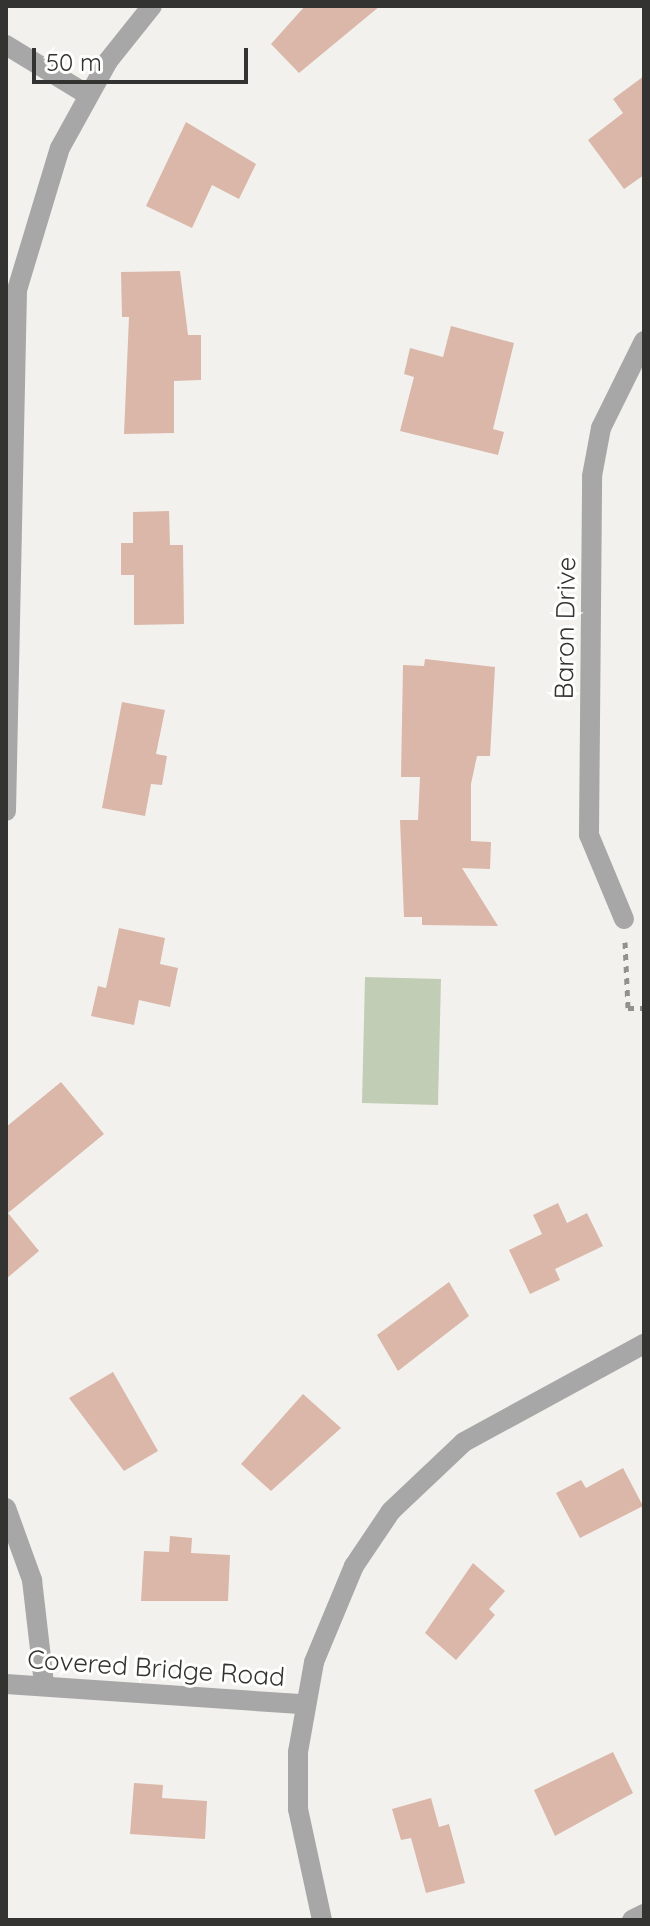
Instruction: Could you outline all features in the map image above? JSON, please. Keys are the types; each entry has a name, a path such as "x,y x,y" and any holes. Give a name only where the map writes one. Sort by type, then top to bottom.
{"street":[{"path":"6,811 17,290 43,189 88,95 152,6"},
{"path":"6,45 88,95"},
{"name":"Baron Drive","path":"624,919 589,835 592,476 601,428 644,341"},
{"path":"322,1920 298,1809 303,1704 328,1620 354,1566 417,1482 486,1425 644,1344"},
{"path":"6,1508 32,1580 44,1683"},
{"name":"Covered Bridge Road","path":"6,1684 44,1683 303,1704"},
{"path":"632,1920 644,1914"}],"path":[{"path":"624,919 628,1008 644,1008"}],"green space":[{"path":"365,977 441,979 438,1105 362,1103"}],"building":[{"path":"305,6 380,6 299,73 271,44"},
{"path":"644,76 644,175 624,189 588,140 623,113 613,99"},
{"path":"186,122 256,164 239,199 212,185 192,228 146,206"},
{"path":"180,271 188,335 201,335 201,380 174,381 174,433 124,434 129,317 122,317 121,272"},
{"path":"451,326 514,343 493,429 504,432 498,455 400,431 414,377 404,374 410,348 443,357"},
{"path":"169,511 170,545 183,545 184,624 134,625 134,575 121,575 121,543 133,543 133,512"},
{"path":"425,659 495,667 490,756 477,756 471,784 471,841 491,842 490,869 462,868 498,926 422,925 422,917 404,917 400,820 418,820 420,777 401,777 403,665 424,666"},
{"path":"122,702 165,710 156,754 167,756 162,785 151,784 145,816 102,808"},
{"path":"119,928 165,938 160,964 178,968 170,1007 139,1000 134,1025 91,1016 98,986 106,988"},
{"path":"61,1082 104,1134 8,1213 39,1251 6,1279 6,1127"},
{"path":"558,1203 567,1223 587,1213 603,1246 555,1269 560,1280 530,1294 509,1250 542,1234 533,1215"},
{"path":"449,1282 469,1316 398,1371 377,1335"},
{"path":"113,1372 158,1451 124,1471 69,1398"},
{"path":"303,1394 341,1428 271,1491 241,1464"},
{"path":"623,1468 643,1506 580,1538 556,1493 581,1480 586,1488"},
{"path":"170,1536 192,1538 191,1553 230,1555 228,1601 141,1601 144,1551 169,1552"},
{"path":"473,1563 505,1591 489,1609 495,1615 456,1660 425,1633"},
{"path":"613,1752 633,1793 555,1836 534,1790"},
{"path":"134,1783 163,1785 162,1798 207,1801 205,1839 130,1834"},
{"path":"431,1798 439,1827 449,1824 465,1883 426,1893 411,1838 401,1840 392,1809"}]}
